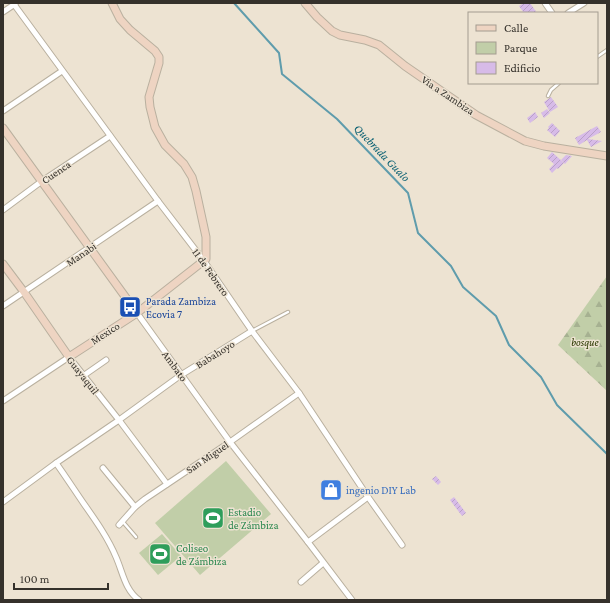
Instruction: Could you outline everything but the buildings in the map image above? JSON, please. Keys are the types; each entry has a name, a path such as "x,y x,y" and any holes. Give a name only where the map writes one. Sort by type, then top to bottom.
{"street":[{"path":"112,3 120,19 130,30 155,51 159,57 159,63 149,97 150,107 155,127 165,145 184,164 192,177 206,237 206,259 204,261"},
{"name":"Via a Zambiza","path":"305,3 332,31 340,35 365,40 379,45 405,66 476,115 525,141 544,146 607,156"},
{"path":"544,3 551,12"},
{"path":"570,12 584,3"},
{"path":"3,12 14,4"},
{"name":"11 de Febrero","path":"14,4 158,201 204,261 252,331 299,393 368,497 402,545"},
{"path":"3,111 62,71"},
{"name":"Ambato","path":"3,128 230,442 352,600"},
{"name":"Cuenca","path":"3,210 42,181 110,136"},
{"name":"Manabi","path":"3,306 158,201"},
{"name":"Mexico","path":"3,401 137,313 204,261"},
{"name":"Guayaquil","path":"3,264 68,357 119,420 167,484"},
{"name":"Babahoyo","path":"3,502 181,375 252,331"},
{"path":"84,376 106,360"},
{"name":"San Miguel","path":"121,523 135,507 299,393"},
{"path":"56,463 98,524 112,548 129,591 139,600"},
{"path":"103,468 135,507"},
{"path":"308,542 368,497"},
{"path":"301,582 323,563"}],"lane":[{"path":"598,56 607,50"},
{"path":"548,96 559,84"},
{"path":"252,331 288,312"},
{"path":"121,523 136,537"}],"green space":[{"name":"bosque","path":"607,276 607,391 558,345"},
{"name":"Estadio de Zámbiza","path":"226,461 271,514 200,575 155,523"},
{"name":"Coliseo de Zámbiza","path":"162,534 181,556 158,575 139,553"}],"waterway":[{"name":"Quebrada Gualo","path":"234,3 279,53 282,74 337,119 408,193 418,233 451,266 463,287 496,316 509,345 541,377 557,405 607,454"}],"place":[{"name":"Parada Zambiza Ecovia 7","path":"130,307"},
{"name":"ingenio DIY Lab","path":"331,490"},
{"name":"Estadio de Zámbiza","path":"213,518"},
{"name":"Coliseo de Zámbiza","path":"160,554"}]}
